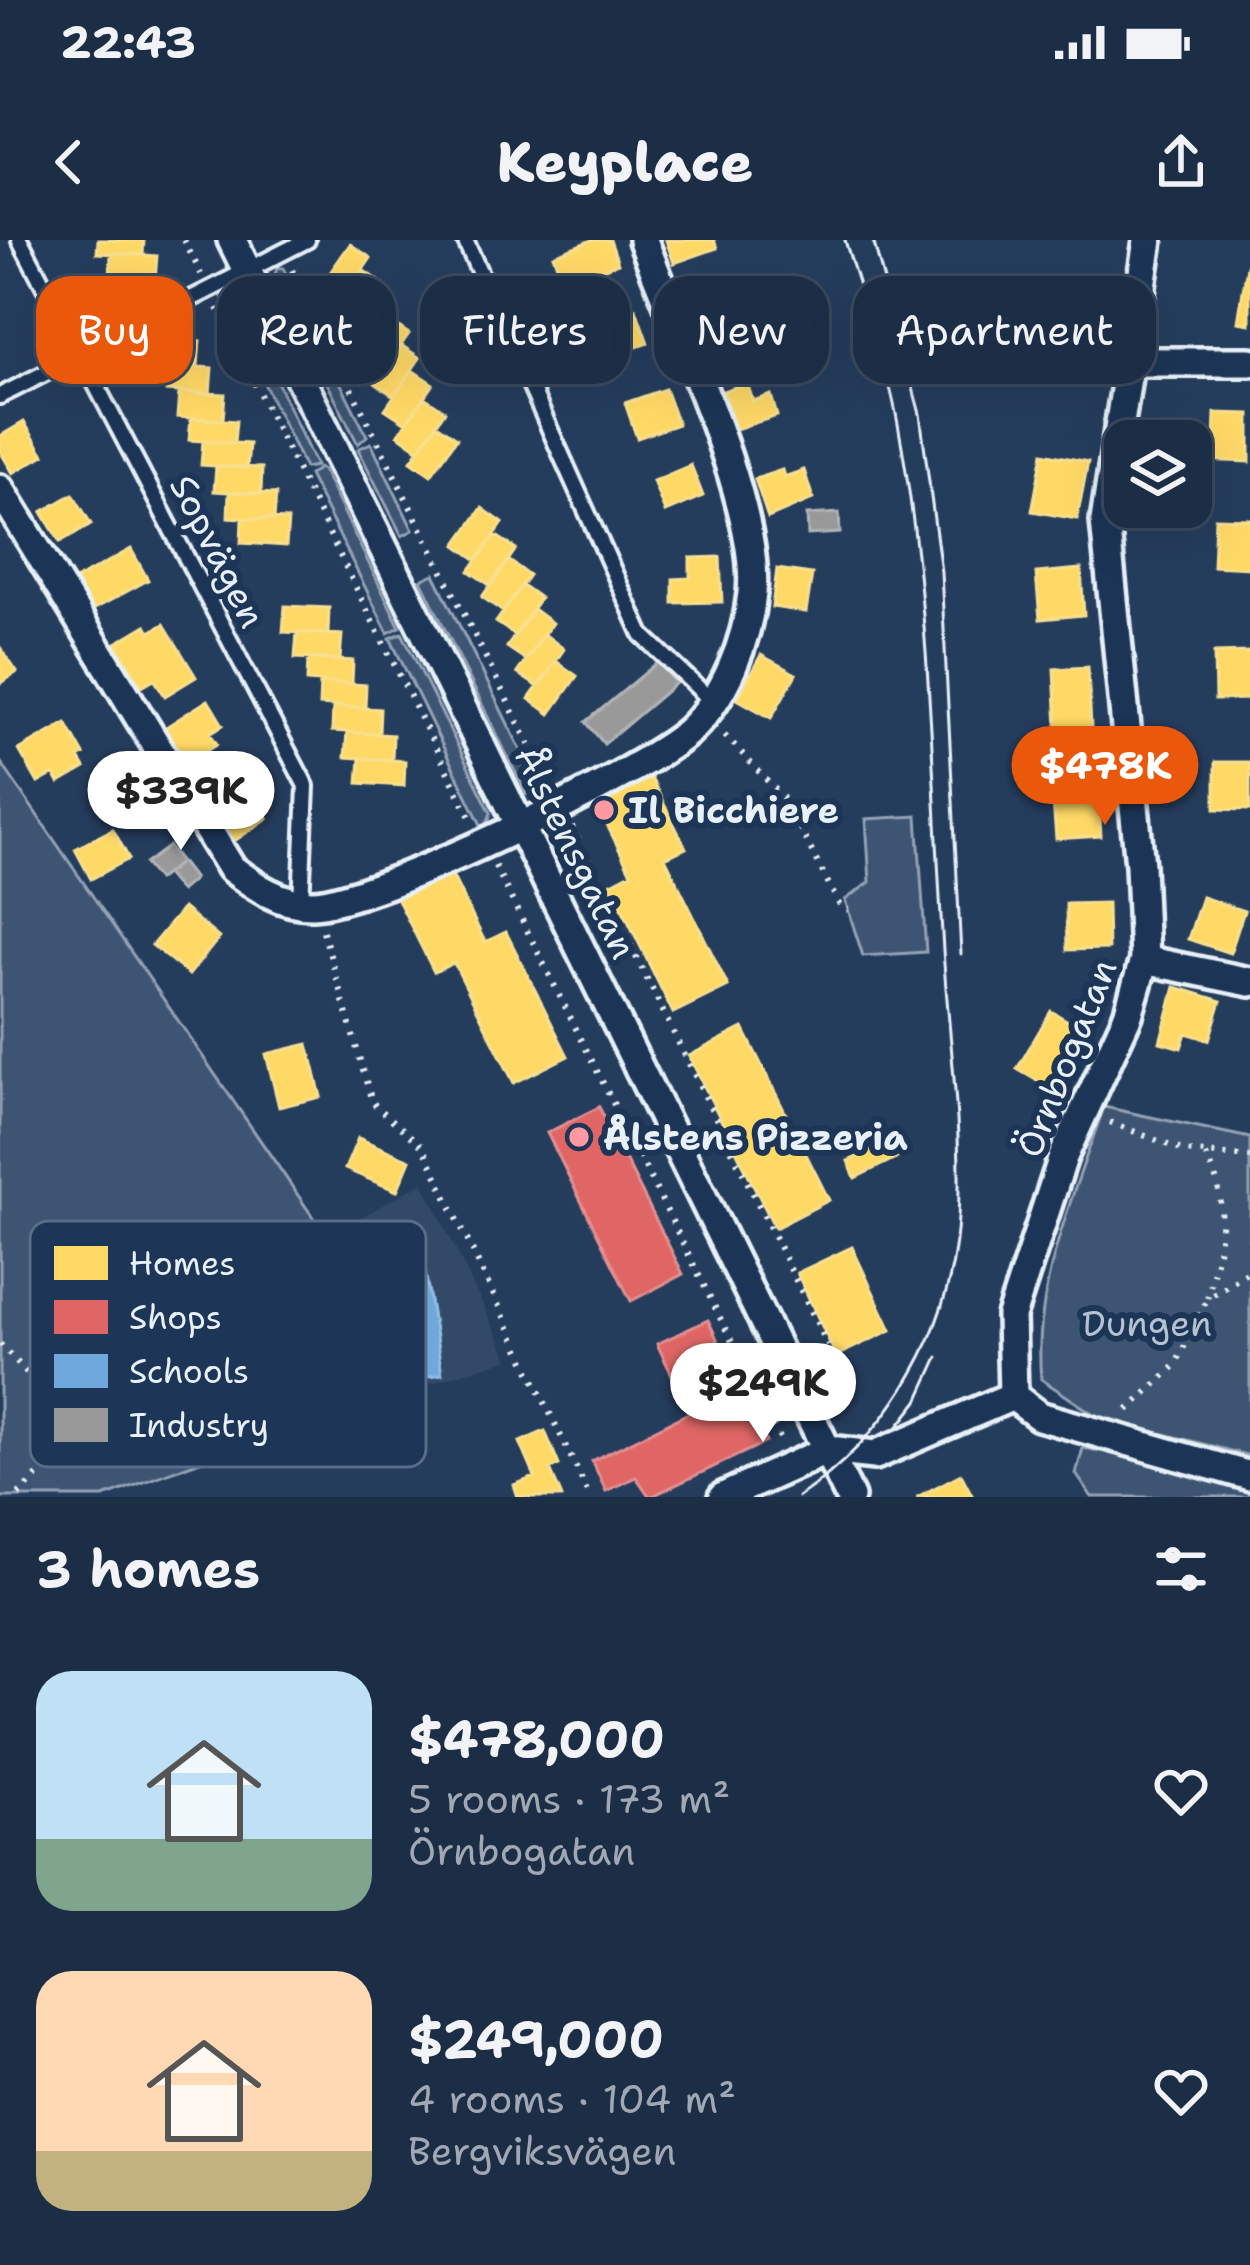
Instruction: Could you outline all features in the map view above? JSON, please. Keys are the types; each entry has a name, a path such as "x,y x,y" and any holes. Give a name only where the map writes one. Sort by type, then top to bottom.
{"street":[{"name":"Ålstensgatan","path":"232,240 850,1497"},
{"path":"0,490 214,847 254,885 308,904 370,894 666,749 708,708 745,634 752,594 751,539 643,240"},
{"name":"Örnbogatan","path":"1143,276 1148,240"},
{"path":"1156,362 1250,362"},
{"name":"Örnbogatan","path":"1013,1396 1011,1316 1083,1111 1128,1015 1144,961 1140,866 1105,521 1128,384"},
{"path":"1144,961 1182,964 1250,982"},
{"path":"723,1497 828,1450 875,1456 1013,1396 1040,1416 1250,1476"}],"lane":[{"name":"Sopvägen","path":"20,240 40,276"},
{"path":"193,296 307,240"},
{"path":"465,240 642,635 708,708"},
{"path":"0,396 36,377"},
{"name":"Sopvägen","path":"99,384 306,786 308,904"}],"path":[{"path":"708,708 776,787 840,906 848,910"},
{"path":"308,904 372,1102 423,1147 590,1497"},
{"path":"1083,1111 1206,1154 1250,1156"},
{"path":"1103,1433 1175,1366 1207,1299 1224,1218 1219,1179 1206,1154"},
{"path":"1207,1299 1250,1271"},
{"path":"0,1343 30,1380"},
{"path":"16,1497 46,1467"}],"shaded area":[{"path":"423,1182 509,1359 426,1384 426,1221 355,1221"}],"green space":[{"path":"264,384 278,384 316,466 305,468"},
{"path":"328,384 341,384 367,436 358,444"},
{"path":"371,443 413,530 402,536 358,449"},
{"path":"319,468 400,627 388,633 309,475"},
{"path":"434,574 545,799 526,794 421,580"},
{"path":"402,633 491,813 484,831 390,638"},
{"path":"0,761 316,1221 30,1221 30,1467 184,1467 104,1497 0,1497"},
{"path":"917,816 926,952 863,956 845,900 870,882 866,819"},
{"name":"Dungen","path":"1104,1107 1250,1138 1250,1456 1098,1417 1041,1379 1040,1345 1049,1276"},
{"path":"1083,1448 1167,1463 1250,1487 1250,1497 1092,1497 1076,1474"}],"building: Homes":[{"path":"98,240 144,240 143,255 97,253"},
{"path":"592,240 610,240 618,263 583,276 561,276 553,255"},
{"path":"666,240 714,240 717,248 674,263"},
{"path":"350,244 371,258 359,276 328,276"},
{"path":"111,253 157,256 155,276 110,276"},
{"path":"1250,267 1250,324 1238,322"},
{"path":"636,309 648,343 630,349 630,311"},
{"path":"396,325 409,334 396,352"},
{"path":"193,341 200,341 198,367 193,367"},
{"path":"401,345 420,358 394,396 376,384 396,384 396,352"},
{"path":"193,367 212,368 210,394 166,391 167,384 193,384"},
{"path":"412,370 420,375 420,384 433,384 406,423 385,409"},
{"path":"747,384 753,401 771,395 777,416 736,429 723,391"},
{"path":"665,389 678,424 637,438 625,403"},
{"path":"179,392 225,394 223,420 177,417"},
{"path":"424,397 445,411 419,450 398,435"},
{"path":"1215,413 1250,414 1250,462 1212,461"},
{"path":"191,418 236,421 234,443 189,440"},
{"path":"24,422 44,455 13,473 0,451 0,436"},
{"path":"437,424 457,438 431,475 411,461"},
{"path":"203,441 249,444 247,468 201,465"},
{"path":"1043,453 1088,462 1077,519 1032,511"},
{"path":"691,465 703,496 665,512 653,481"},
{"path":"216,466 262,468 261,494 214,491"},
{"path":"782,470 784,477 804,470 813,499 768,518 755,479"},
{"path":"229,492 276,494 274,520 228,517"},
{"path":"73,494 91,524 60,542 42,512"},
{"path":"482,508 503,523 477,560 456,545"},
{"path":"242,518 288,520 286,546 241,543"},
{"path":"1215,518 1250,519 1250,568 1213,566"},
{"path":"495,535 516,549 491,586 469,571"},
{"path":"131,549 148,580 89,612 73,581"},
{"path":"720,557 722,602 673,603 673,579 690,578 690,558"},
{"path":"508,560 529,575 503,612 482,597"},
{"path":"777,569 812,574 806,612 772,607"},
{"path":"1081,569 1084,615 1040,619 1036,573"},
{"path":"522,585 540,598 515,635 496,622"},
{"path":"285,606 329,608 328,634 283,632"},
{"path":"533,609 552,623 526,660 507,647"},
{"path":"164,624 196,677 165,696 154,679 142,686 116,643 146,625 150,632"},
{"path":"297,632 342,635 340,660 295,658"},
{"path":"544,634 564,649 538,687 517,673"},
{"path":"0,647 17,672 0,684"},
{"path":"1250,652 1250,699 1215,700 1214,653"},
{"path":"761,655 796,674 771,718 737,699"},
{"path":"308,658 353,661 352,684 307,681"},
{"path":"556,661 577,676 550,714 529,699"},
{"path":"1088,667 1091,727 1057,729 1054,669"},
{"path":"320,682 366,685 365,708 319,705"},
{"path":"208,700 223,725 210,733 217,744 185,763 163,729"},
{"path":"333,706 380,709 379,734 332,731"},
{"path":"66,723 84,755 79,758 85,768 59,783 54,774 38,783 19,750"},
{"path":"347,732 393,735 392,760 345,757"},
{"path":"360,758 405,761 404,786 358,783"},
{"path":"1215,762 1250,762 1250,810 1215,809"},
{"path":"650,776 686,848 665,858 728,986 673,1013 610,884 631,873 596,803"},
{"path":"1098,786 1101,836 1056,839 1052,789"},
{"path":"233,787 241,799 250,793 268,818 233,842 207,804"},
{"path":"113,829 129,859 91,879 75,849"},
{"path":"448,867 485,942 506,932 568,1056 514,1083 454,963 434,972 395,894"},
{"path":"1202,897 1244,911 1230,953 1188,939"},
{"path":"1107,903 1108,949 1067,950 1066,904"},
{"path":"183,908 219,938 189,975 152,945"},
{"path":"1175,987 1221,1001 1209,1040 1186,1033 1181,1048 1160,1042"},
{"path":"1051,1011 1087,1032 1053,1090 1017,1069"},
{"path":"743,1028 829,1200 775,1228 689,1056"},
{"path":"308,1044 321,1097 279,1107 266,1054"},
{"path":"358,1138 410,1160 397,1191 345,1169"},
{"path":"893,1140 900,1156 855,1178 848,1161"},
{"path":"852,1247 891,1330 836,1356 797,1273"},
{"path":"545,1431 559,1465 550,1469 562,1497 518,1497 514,1485 535,1477 520,1442"},
{"path":"961,1474 973,1497 917,1497"}],"building: Shops":[{"path":"599,1107 683,1274 631,1301 547,1133"},
{"path":"708,1320 766,1442 650,1497 636,1477 606,1491 592,1461 690,1412 657,1344"}],"building: Schools":[{"path":"426,1276 442,1374 426,1377"}],"building: Industry":[{"path":"839,513 840,533 808,535 807,515"},
{"path":"658,662 676,683 604,744 586,722"},
{"path":"169,846 181,862 158,880 145,864"},
{"path":"181,862 194,879 180,891 166,874"}],"tram line":[{"path":"798,1497 857,1447 882,1418 923,1352 949,1279 959,1207 956,1097 917,554 893,401 845,240"},
{"path":"873,240 920,414 941,572 961,954"},
{"path":"896,1429 918,1401 938,1357"}],"place":[{"name":"Il Bicchiere","path":"604,810"},
{"name":"Ålstens Pizzeria","path":"579,1137"}]}
